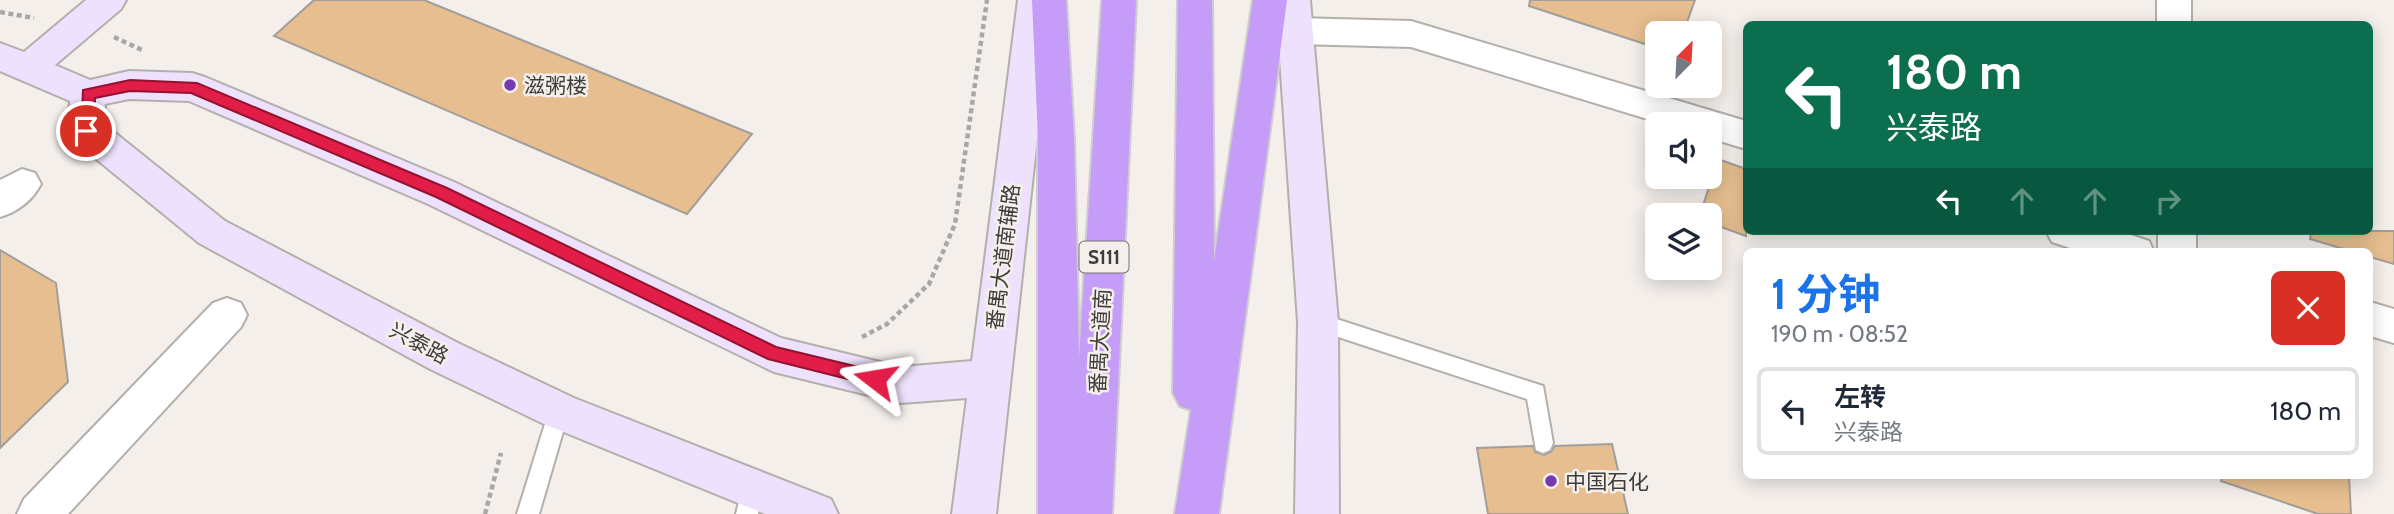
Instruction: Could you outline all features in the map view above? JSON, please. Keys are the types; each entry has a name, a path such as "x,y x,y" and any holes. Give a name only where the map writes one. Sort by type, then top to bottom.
{"highway":[{"path":"1049,0 1056,139 1060,514"},
{"name":"番禺大道南","path":"1090,514 1119,0"},
{"path":"1195,0 1195,514"},
{"path":"1195,514 1270,0"}],"street":[{"name":"番禺大道南辅路","path":"974,514 988,378 1035,0"},
{"path":"2174,0 2174,21"},
{"path":"14,63 113,15"},
{"path":"1319,511 1318,322 1295,15 1410,34 1743,134"},
{"path":"14,63 88,94 130,85 192,87 441,193 774,354 901,385 988,378"},
{"name":"兴泰路","path":"88,94 86,131 212,232 444,356 750,501 816,514"},
{"path":"2078,235 2122,248"},
{"path":"39,514 227,315"},
{"path":"2373,320 2394,326"}],"lane":[{"path":"1318,322 1536,393 1543,443"},
{"path":"528,514 559,411"}],"path":[{"path":"857,340 887,324 929,284 954,224 987,0"},
{"path":"113,15 114,37 149,53"},
{"path":"485,514 501,453"}],"building":[{"name":"滋粥楼","path":"314,0 424,0 752,134 687,214 274,36"},
{"path":"1530,0 1695,0 1687,21 1645,21 1645,44 1529,6"},
{"path":"1722,160 1743,168 1743,235 1722,227 1722,203 1704,203 1708,189 1722,189"},
{"path":"2373,231 2394,231 2394,264 2373,258 2373,248 2340,248 2310,239 2310,235 2373,235"},
{"path":"0,250 56,283 68,382 0,448"},
{"name":"中国石化","path":"1612,444 1628,514 1488,514 1477,448 1533,446 1535,452 1544,455 1551,452 1555,446"},
{"path":"2349,479 2351,514 2318,514 2221,481"}],"place":[{"name":"滋粥楼","path":"510,85"},
{"name":"中国石化","path":"1551,481"}],"route":[{"path":"86,131 88,94 130,85 192,87 441,193 774,354 875,379"}]}
